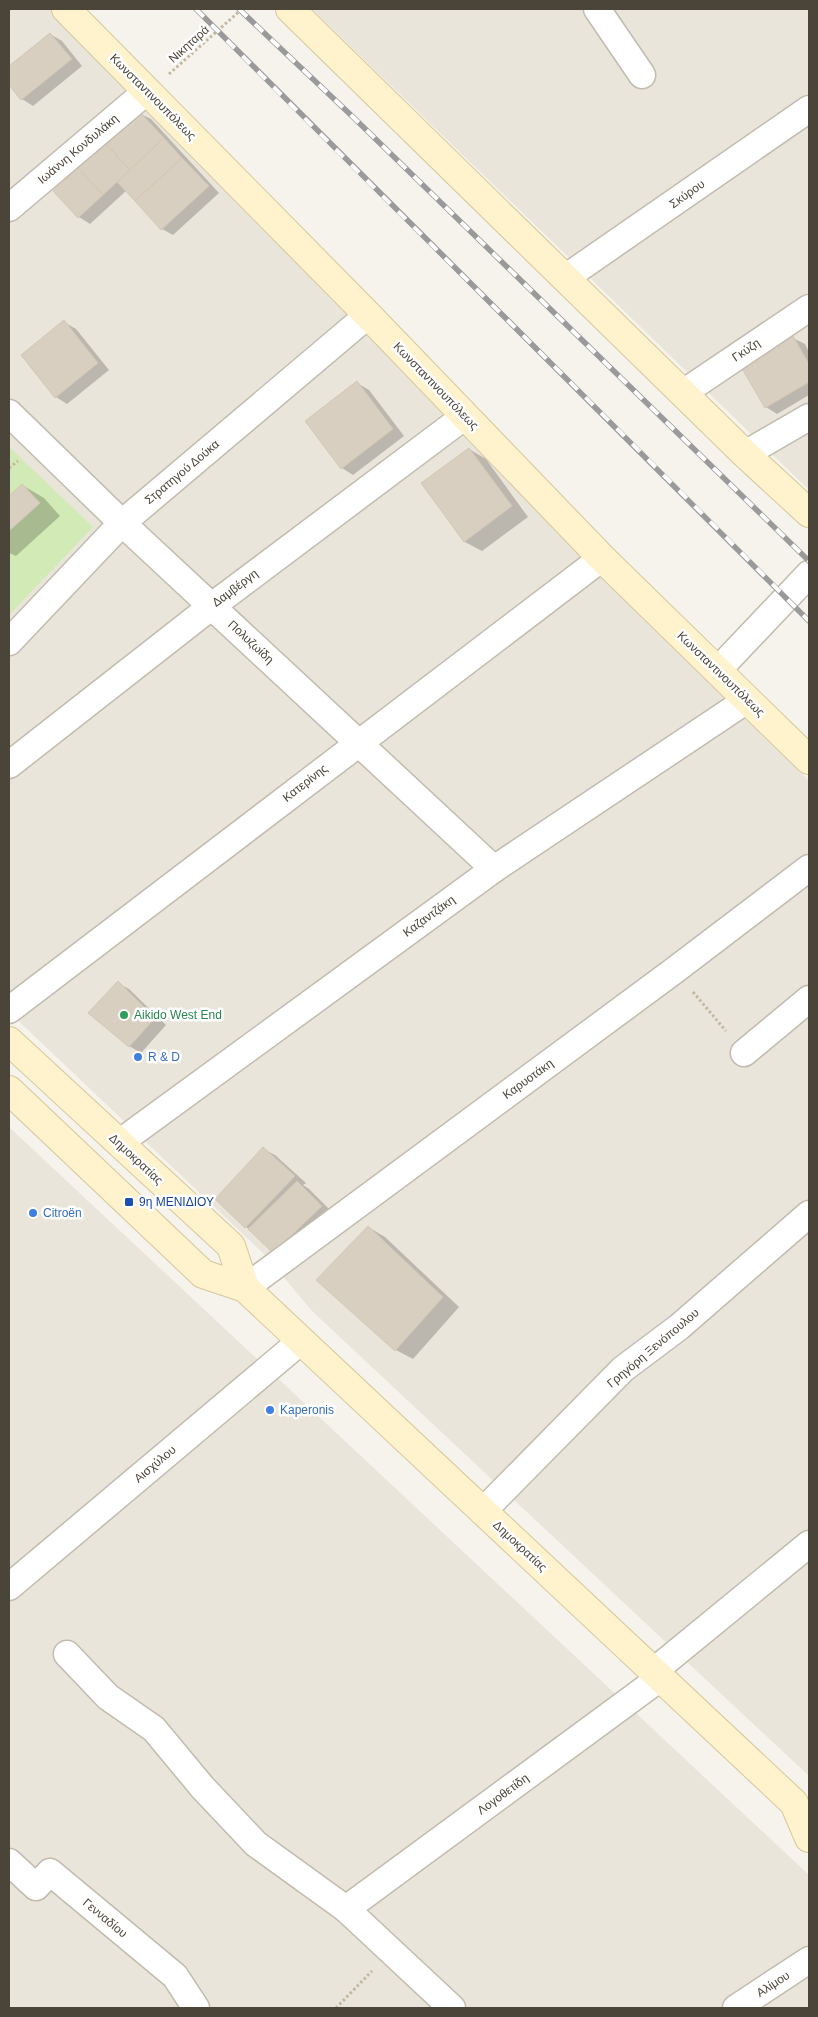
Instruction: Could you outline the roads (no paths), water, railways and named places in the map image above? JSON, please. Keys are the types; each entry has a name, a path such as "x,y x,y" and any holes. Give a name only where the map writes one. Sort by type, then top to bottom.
{"street":[{"name":"Κωνσταντινουπόλεως","path":"66,9 368,315 602,558 809,760"},
{"path":"290,9 745,454 809,513"},
{"path":"597,9 642,74"},
{"name":"Ιωάννη Κονδυλάκη","path":"9,208 147,91"},
{"name":"Σκύρου","path":"566,278 809,109"},
{"name":"Γκύζη","path":"683,393 809,308"},
{"name":"Στρατηγού Δούκα","path":"9,642 122,523 368,315"},
{"name":"Πολυζωίδη","path":"9,413 122,523 494,869"},
{"name":"Δαμβέργη","path":"9,765 212,606 465,416"},
{"path":"745,454 809,417"},
{"name":"Κατερίνης","path":"9,1010 358,742 602,558"},
{"path":"717,671 809,574"},
{"name":"Καζαντζάκη","path":"119,1143 494,869 747,700"},
{"name":"Καρυοτάκη","path":"245,1288 675,970 809,868"},
{"path":"744,1053 809,999"},
{"name":"Δημοκρατίας","path":"9,1042 231,1246 245,1288"},
{"name":"Δημοκρατίας","path":"9,1090 203,1274 245,1288 657,1674 802,1806 809,1838"},
{"name":"Γρηγόρη Ξενόπουλου","path":"482,1511 623,1369 679,1327 809,1214"},
{"name":"Αισχύλου","path":"9,1587 301,1341"},
{"name":"Λογοθετίδη","path":"346,1910 657,1674 809,1544"},
{"path":"67,1654 108,1697 154,1729 203,1788 256,1844 346,1910 452,2008"},
{"name":"Γενναδίου","path":"9,1862 36,1887 50,1872 176,1976 196,2008"},
{"name":"Αλίμου","path":"736,2008 809,1960"}],"railway":[{"path":"196,9 809,621"},
{"path":"239,9 353,117 809,561"}],"place":[{"name":"Aikido West End","path":"124,1015"},
{"name":"R & D","path":"138,1057"},
{"name":"9η ΜΕΝΙΔΙΟΥ","path":"129,1202"},
{"name":"Citroën","path":"33,1213"},
{"name":"Kaperonis","path":"270,1410"}]}
